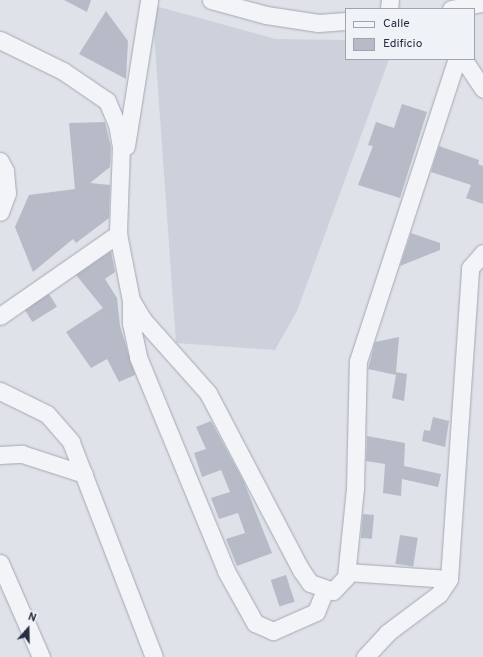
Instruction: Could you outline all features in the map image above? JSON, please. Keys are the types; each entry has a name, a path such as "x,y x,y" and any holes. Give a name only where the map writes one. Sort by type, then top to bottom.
{"street":[{"path":"149,0 122,172 118,234 131,300 130,323 138,357 226,571 255,623 274,631 316,612 325,590"},
{"path":"211,0 267,8 318,23 345,21"},
{"path":"456,8 483,3"},
{"path":"0,40 63,70 107,101 117,124 122,172"},
{"path":"131,300 143,320 208,393 301,570 310,583 325,590 333,591 341,586 346,572 355,489 355,372 457,60"},
{"path":"465,60 483,89"},
{"path":"0,162 5,171 7,193 0,212"},
{"path":"0,316 118,234"},
{"path":"365,657 387,633 439,594 449,580 470,268 483,253"},
{"path":"0,391 47,414 71,442 154,657"},
{"path":"0,455 22,454 84,474"},
{"path":"0,563 41,657"},
{"path":"346,572 449,580"}],"shaded area":[{"path":"152,5 276,39 345,40 345,60 389,60 297,311 275,350 176,343"}],"building":[{"path":"64,0 91,0 87,12"},
{"path":"106,11 128,41 126,79 79,54"},
{"path":"402,104 427,112 400,198 358,185 373,146 368,145 376,122 394,128"},
{"path":"105,122 111,147 110,167 90,183 110,185 109,218 76,243 73,239 33,272 15,227 29,195 75,189 69,123"},
{"path":"439,146 479,160 478,164 483,166 483,204 466,198 471,185 431,172"},
{"path":"411,233 440,243 440,250 400,266"},
{"path":"111,251 115,272 105,279 117,298 120,326 135,375 119,382 107,359 91,368 66,332 103,308 76,275"},
{"path":"49,294 57,307 32,322 24,309"},
{"path":"399,337 396,372 407,374 404,401 392,398 396,375 368,369 375,342"},
{"path":"433,417 449,421 445,447 422,441 424,430 430,431"},
{"path":"211,421 244,482 272,553 237,566 226,539 245,533 238,513 219,519 211,498 230,492 221,470 202,477 194,453 206,449 196,427"},
{"path":"367,436 405,443 404,466 441,474 438,487 402,479 401,496 383,493 385,464 366,461"},
{"path":"363,514 374,515 372,539 361,538"},
{"path":"400,535 418,538 413,566 395,564"},
{"path":"286,575 295,602 279,607 271,580"}]}
